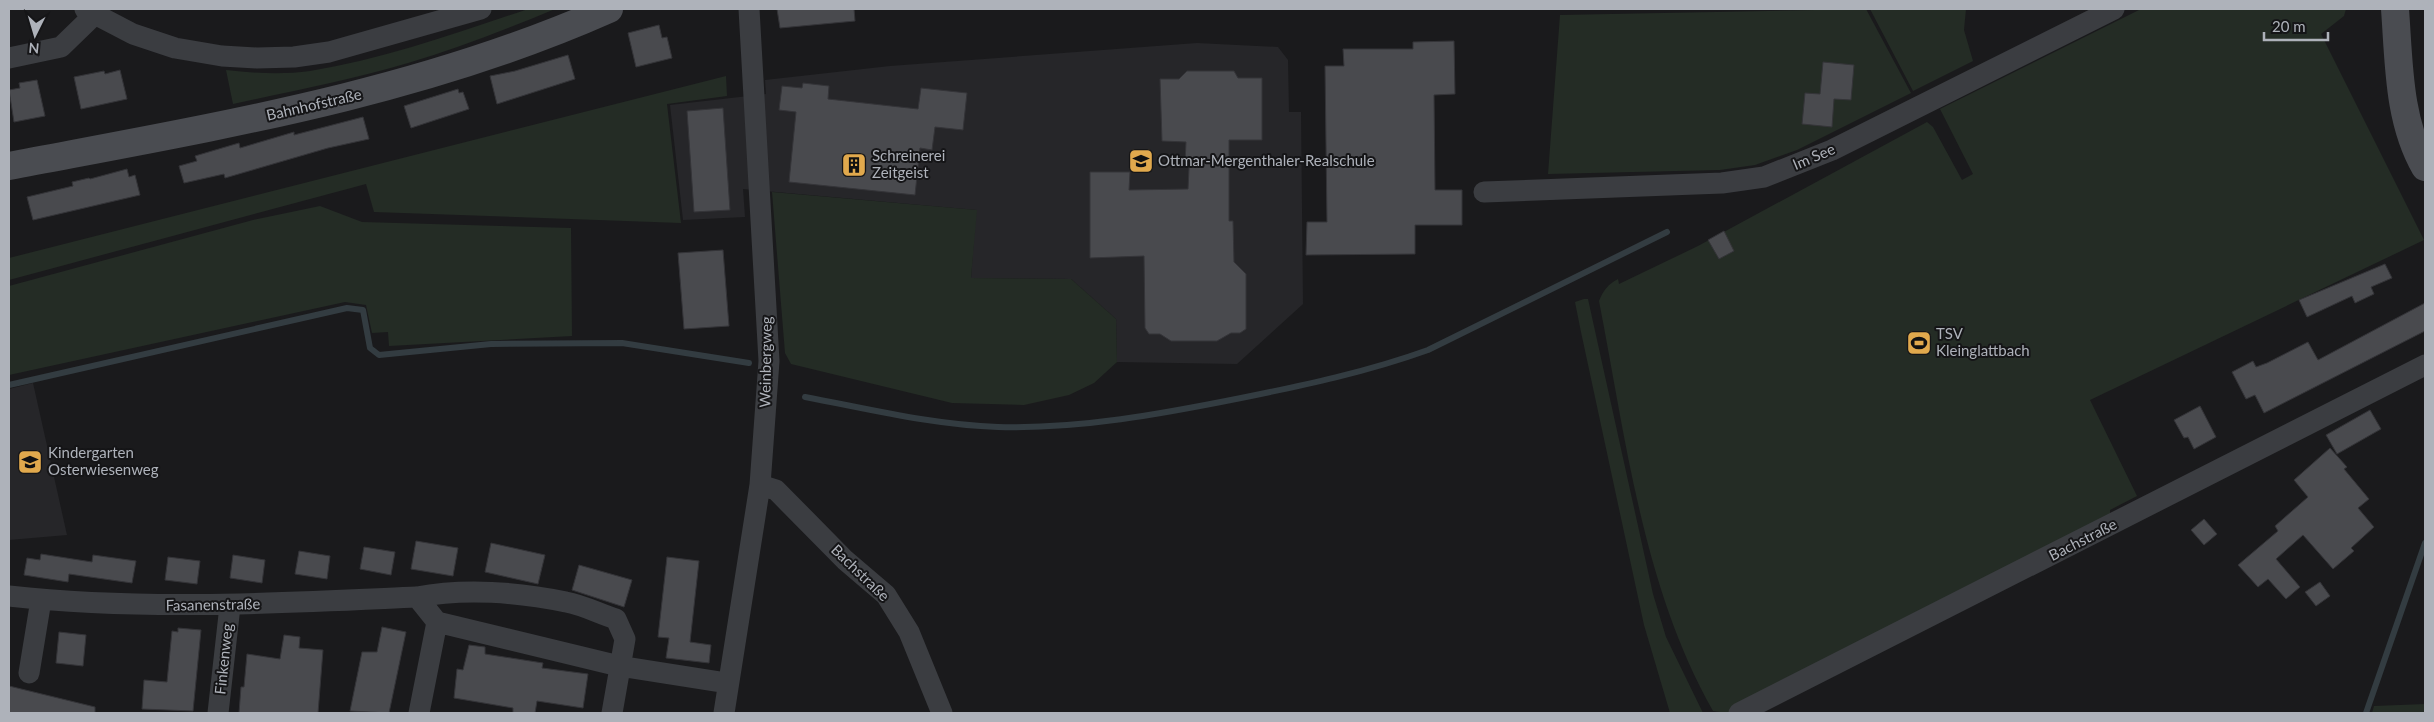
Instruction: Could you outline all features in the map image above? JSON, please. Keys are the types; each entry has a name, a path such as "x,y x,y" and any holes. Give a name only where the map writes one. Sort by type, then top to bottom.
{"main road":[{"name":"Bahnhofstraße","path":"9,166 348,98 434,74 514,48 609,9"},
{"path":"2395,9 2405,112 2415,147 2425,167"}],"street":[{"path":"9,58 61,47 90,12 133,34 175,48 222,56 257,58 294,57 329,52 481,9"},
{"name":"Weinbergweg","path":"724,713 727,683 760,486 769,361 750,9"},
{"name":"Im See","path":"1484,192 1722,183 1764,177 1832,150 2114,9"},
{"name":"Bachstraße","path":"1739,713 2425,365"},
{"name":"Bachstraße","path":"760,486 776,490 845,560 886,595 909,632 942,713"},
{"name":"Fasanenstraße","path":"9,596 118,605 230,606 417,597 443,592 518,595 567,602 616,619 625,639 612,713"},
{"path":"417,597 437,622 619,666 727,683"},
{"path":"29,673 41,600"},
{"name":"Finkenweg","path":"218,713 230,606"},
{"path":"419,713 437,622"}],"shaded area":[{"path":"528,9 555,9 482,38 408,63 343,80 233,104 226,70 257,73 289,73 338,66 420,44"},
{"path":"1866,9 1911,93 1797,150 1755,165 1720,170 1548,174 1560,15"},
{"path":"1870,9 1966,9 1964,30 1973,61 1913,91"},
{"name":"TSV Kleinglattbach","path":"2141,9 2346,9 2344,16 2321,34 2424,240 2090,400 2137,496 2110,510 2110,519 1727,713 1713,711 1689,663 1669,614 1653,563 1628,459 1599,301 1602,294 1614,281 1618,279 1619,284 1698,246 1927,122 1933,127 1962,180 1973,174 1940,109"},
{"name":"Ottmar-Mergenthaler-Realschule","path":"1197,43 1278,47 1288,60 1289,112 1301,112 1303,304 1237,364 1117,362 1116,319 1071,279 971,278 976,210 743,189 745,217 683,220 670,105 766,94 765,80 890,66"},
{"path":"726,76 727,96 667,104 681,223 374,212 366,184 9,280 9,258"},
{"path":"772,192 977,210 971,278 1071,279 1116,319 1117,362 1094,383 1069,395 1024,405 952,403 791,364 785,353"},
{"path":"320,206 362,222 571,228 572,336 389,346 388,332 372,333 366,305 345,302 9,375 9,286 253,220"},
{"path":"1588,299 1653,594 1666,637 1703,713 1670,713 1644,625 1575,302"},
{"name":"Kindergarten Osterwiesenweg","path":"33,383 67,535 9,540 9,389"},
{"path":"2425,704 2425,713 2372,713 2374,706"}],"building":[{"path":"777,9 854,9 855,21 780,28"},
{"path":"659,25 662,38 667,37 672,58 636,67 628,33"},
{"path":"1454,41 1455,94 1434,95 1435,190 1462,190 1462,225 1415,225 1415,254 1306,255 1307,222 1327,222 1325,66 1344,66 1343,49 1413,49 1413,42"},
{"path":"568,55 575,79 497,104 490,76 515,71"},
{"path":"1823,62 1854,65 1851,100 1834,99 1832,127 1802,124 1805,93 1820,94"},
{"path":"120,70 127,99 81,109 74,77 104,71 105,74"},
{"path":"1187,71 1234,71 1238,78 1262,78 1262,140 1229,140 1229,221 1233,221 1234,262 1246,274 1246,329 1240,333 1231,333 1217,341 1171,341 1160,334 1149,334 1145,328 1144,256 1090,258 1090,172 1130,172 1129,190 1188,189 1189,168 1185,163 1186,142 1162,141 1160,79 1179,79"},
{"path":"37,80 45,116 14,122 9,90 20,88 19,83"},
{"path":"803,83 829,86 828,99 918,109 921,88 967,93 963,130 935,127 932,150 920,148 915,195 789,182 796,112 779,110 782,86 802,88"},
{"path":"458,89 459,93 463,92 469,109 411,128 404,106"},
{"path":"723,108 730,210 694,212 687,111"},
{"path":"363,117 369,139 328,148 225,178 224,174 184,183 179,166 197,161 195,156 239,143 240,148 294,132 294,135"},
{"path":"127,169 129,177 135,175 140,195 33,220 27,197 73,186 72,182"},
{"path":"1724,231 1734,251 1719,259 1708,240"},
{"path":"723,250 729,326 684,329 678,253"},
{"path":"2385,264 2392,278 2371,287 2374,294 2355,303 2352,296 2307,317 2299,300"},
{"path":"2425,303 2425,331 2264,413 2255,395 2246,399 2232,372 2253,361 2256,367 2267,363 2308,342 2318,360"},
{"path":"2200,406 2216,437 2194,449 2188,437 2184,438 2174,420"},
{"path":"2370,410 2381,429 2337,454 2326,435"},
{"path":"2330,448 2347,467 2344,469 2369,499 2358,508 2374,527 2351,548 2354,551 2333,569 2303,535 2276,559 2300,587 2286,599 2268,579 2258,587 2238,565 2278,531 2275,526 2308,497 2294,480"},
{"path":"2204,519 2217,534 2204,545 2191,530"},
{"path":"416,541 458,548 453,576 411,569"},
{"path":"491,543 545,555 538,584 485,572"},
{"path":"364,547 395,552 391,575 360,569"},
{"path":"299,551 330,556 327,579 295,574"},
{"path":"41,554 92,562 93,555 136,561 132,583 69,574 68,582 24,575 27,558 40,560"},
{"path":"233,555 265,560 262,583 230,578"},
{"path":"168,557 200,561 197,584 165,580"},
{"path":"667,557 699,561 690,642 711,645 709,663 666,658 669,638 658,637"},
{"path":"579,565 632,580 624,607 572,590"},
{"path":"2320,582 2330,596 2316,606 2305,592"},
{"path":"382,627 406,632 389,713 350,711 362,652 377,652"},
{"path":"178,628 201,630 193,711 142,709 144,680 167,682 172,631 178,632"},
{"path":"59,632 86,635 83,666 56,663"},
{"path":"284,635 300,637 299,648 323,650 318,713 239,713 241,687 244,687 247,654 280,659"},
{"path":"469,645 485,647 485,654 543,663 542,668 588,674 583,708 537,701 535,713 513,713 513,708 454,698 457,669 463,670"},
{"path":"9,686 95,707 95,713 9,713"}],"waterway":[{"path":"805,397 925,420 998,427 1060,426 1090,423 1151,415 1211,404 1336,377 1428,350 1667,232"},
{"path":"9,385 347,308 363,310 370,348 379,355 491,344 622,343 749,363"},
{"path":"2366,713 2425,543"}],"place":[{"name":"Ottmar-Mergenthaler-Realschule","path":"1141,161"},
{"name":"Schreinerei Zeitgeist","path":"854,165"},
{"name":"TSV Kleinglattbach","path":"1919,343"},
{"name":"Kindergarten Osterwiesenweg","path":"30,462"}]}
